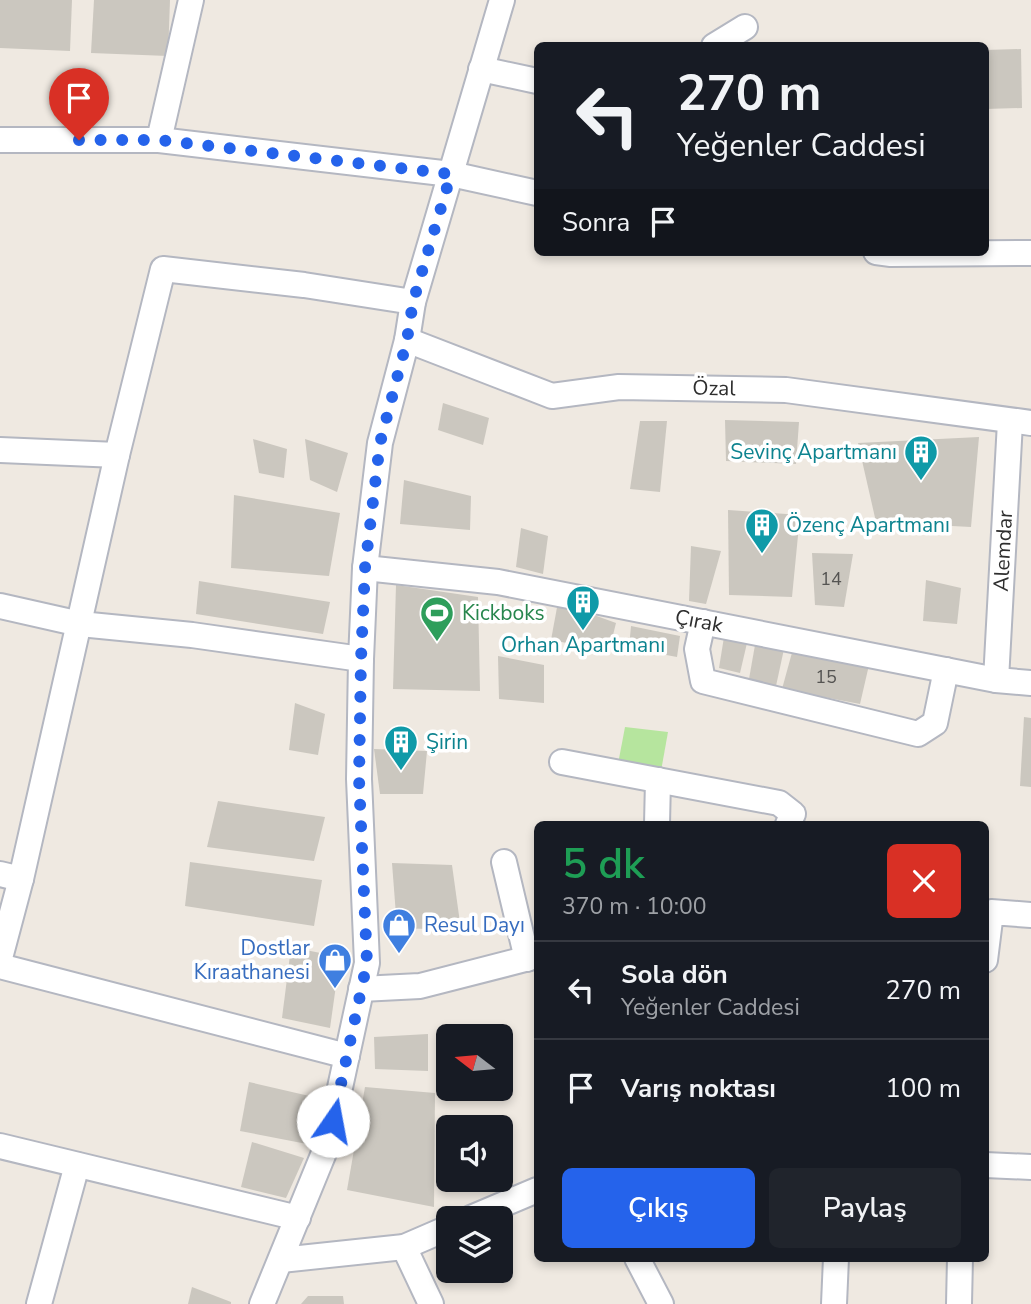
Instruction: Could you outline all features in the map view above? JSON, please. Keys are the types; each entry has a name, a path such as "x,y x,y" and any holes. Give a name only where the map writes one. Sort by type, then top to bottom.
{"street":[{"path":"159,140 191,0"},
{"path":"262,1304 328,1143 367,963 359,779 361,659 365,568 380,443 407,340 413,302 502,0"},
{"path":"721,42 745,27"},
{"path":"481,69 534,80"},
{"path":"0,140 159,140 451,174 534,192"},
{"path":"989,253 1031,253"},
{"path":"0,958 10,876 80,624 117,455 163,269 304,285 413,302"},
{"name":"Özal","path":"407,340 552,396 619,387 786,390 1020,423"},
{"name":"Alemdar","path":"996,680 1020,423"},
{"path":"0,450 117,455"},
{"name":"Çırak","path":"365,568 498,582 996,680 1031,683"},
{"path":"0,607 80,624 192,635 361,659"},
{"path":"703,622 697,649 704,681 918,734 935,723 946,670"},
{"path":"562,762 779,803 793,814 790,821"},
{"path":"657,821 658,780"},
{"path":"361,989 420,986 532,957 504,862"},
{"path":"989,928 991,912 1031,915"},
{"path":"0,966 347,1056"},
{"path":"0,1146 298,1218"},
{"path":"39,1304 77,1165"},
{"path":"989,1165 1031,1167"},
{"path":"499,1206 534,1191"},
{"path":"281,1260 404,1247 436,1233"},
{"path":"404,1247 431,1304"},
{"path":"639,1262 661,1304"},
{"path":"834,1304 836,1262"},
{"path":"959,1304 960,1262"}],"green space":[{"path":"625,727 668,732 661,771 618,764"}],"building":[{"path":"0,0 72,0 70,51 0,48"},
{"path":"94,0 170,0 168,56 91,53"},
{"path":"1021,49 1022,108 989,109 989,50"},
{"path":"443,403 489,418 483,445 438,430"},
{"path":"725,420 799,422 796,464 726,461"},
{"path":"640,421 667,421 660,492 630,489"},
{"name":"Sevinç Apartmanı","path":"979,437 971,527 876,522 858,443"},
{"path":"253,439 287,449 284,478 259,473"},
{"path":"305,439 348,453 337,492 310,480"},
{"path":"404,480 471,496 470,530 400,524"},
{"path":"234,495 340,513 329,576 231,568"},
{"name":"Özenç Apartmanı","path":"728,510 800,515 792,597 729,595"},
{"path":"521,528 548,536 543,574 516,567"},
{"path":"691,546 721,551 706,604 689,601"},
{"path":"812,553 853,554 844,607 815,605"},
{"path":"926,580 961,588 957,624 923,621"},
{"path":"199,581 330,602 323,634 196,614"},
{"name":"Kickboks","path":"396,585 478,597 480,691 393,689"},
{"name":"Orhan Apartmanı","path":"558,602 616,623 609,651 551,640"},
{"path":"631,626 680,636 677,657 629,648"},
{"path":"724,637 747,643 740,673 719,668"},
{"path":"755,645 784,649 776,686 749,679"},
{"path":"793,649 869,665 860,704 782,689"},
{"path":"498,656 544,665 544,703 499,699"},
{"path":"295,703 325,714 318,755 289,750"},
{"path":"1024,717 1031,718 1031,787 1020,786"},
{"name":"Şirin","path":"374,749 427,751 423,794 380,794"},
{"path":"218,801 325,817 314,861 207,847"},
{"path":"190,862 322,880 314,926 185,906"},
{"path":"392,863 452,865 461,930 397,928"},
{"path":"291,947 340,957 330,1028 282,1018"},
{"path":"428,1034 428,1071 375,1069 374,1037"},
{"path":"249,1082 318,1098 307,1144 240,1131"},
{"path":"365,1087 435,1093 434,1207 347,1190"},
{"path":"252,1142 304,1158 286,1198 241,1187"},
{"path":"192,1287 231,1302 231,1304 188,1304"},
{"path":"308,1296 343,1296 344,1304 301,1304"}],"place":[{"name":"Sevinç Apartmanı","path":"921,482"},
{"name":"Özenç Apartmanı","path":"762,555"},
{"name":"Orhan Apartmanı","path":"583,632"},
{"name":"Kickboks","path":"437,643"},
{"name":"Şirin","path":"401,772"},
{"name":"Resul Dayı","path":"399,955"},
{"name":"Dostlar Kıraathanesi","path":"335,990"}],"route":[{"path":"79,140 159,140 451,174 413,302 407,340 380,443 365,568 361,659 359,779 367,963 333,1121"}]}
